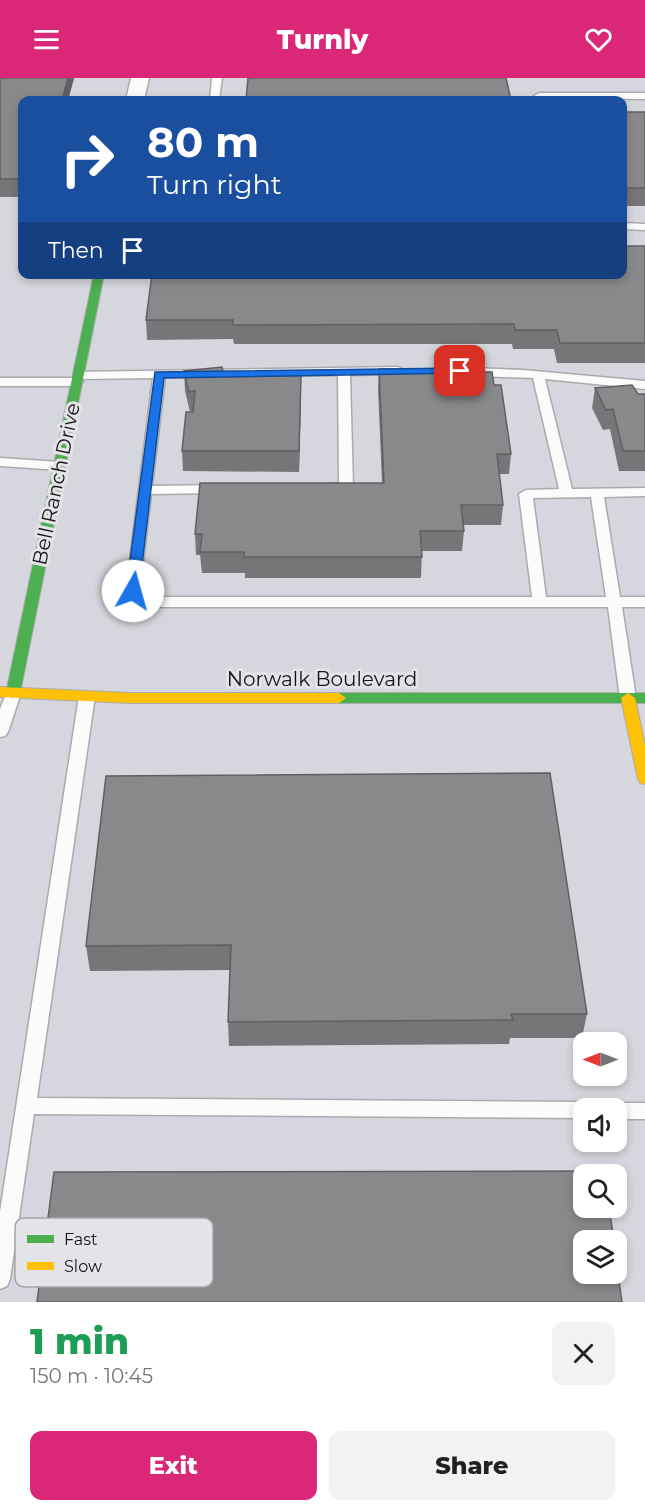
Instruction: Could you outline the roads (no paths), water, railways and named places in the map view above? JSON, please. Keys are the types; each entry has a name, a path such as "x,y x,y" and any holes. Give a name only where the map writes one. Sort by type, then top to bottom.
{"street":[{"path":"136,96 140,78"},
{"name":"Bell Ranch Drive","path":"6,693 60,466 98,279"},
{"name":"Norwalk Boulevard","path":"6,693 130,698 645,698"},
{"path":"628,698 645,779"}],"lane":[{"path":"215,96 217,78"},
{"path":"539,96 645,96"},
{"path":"627,226 645,226"},
{"path":"437,371 483,370 645,384"},
{"path":"0,382 159,374 413,371"},
{"path":"322,487 346,487 344,372"},
{"path":"159,374 133,591 162,602 645,602"},
{"path":"538,376 566,493"},
{"path":"0,462 60,466"},
{"path":"145,490 228,489"},
{"path":"540,602 526,494 645,492"},
{"path":"597,493 628,698"},
{"path":"0,732 6,693"},
{"path":"0,1279 87,696"},
{"path":"26,1107 573,1110"},
{"path":"627,1111 645,1111"}]}
